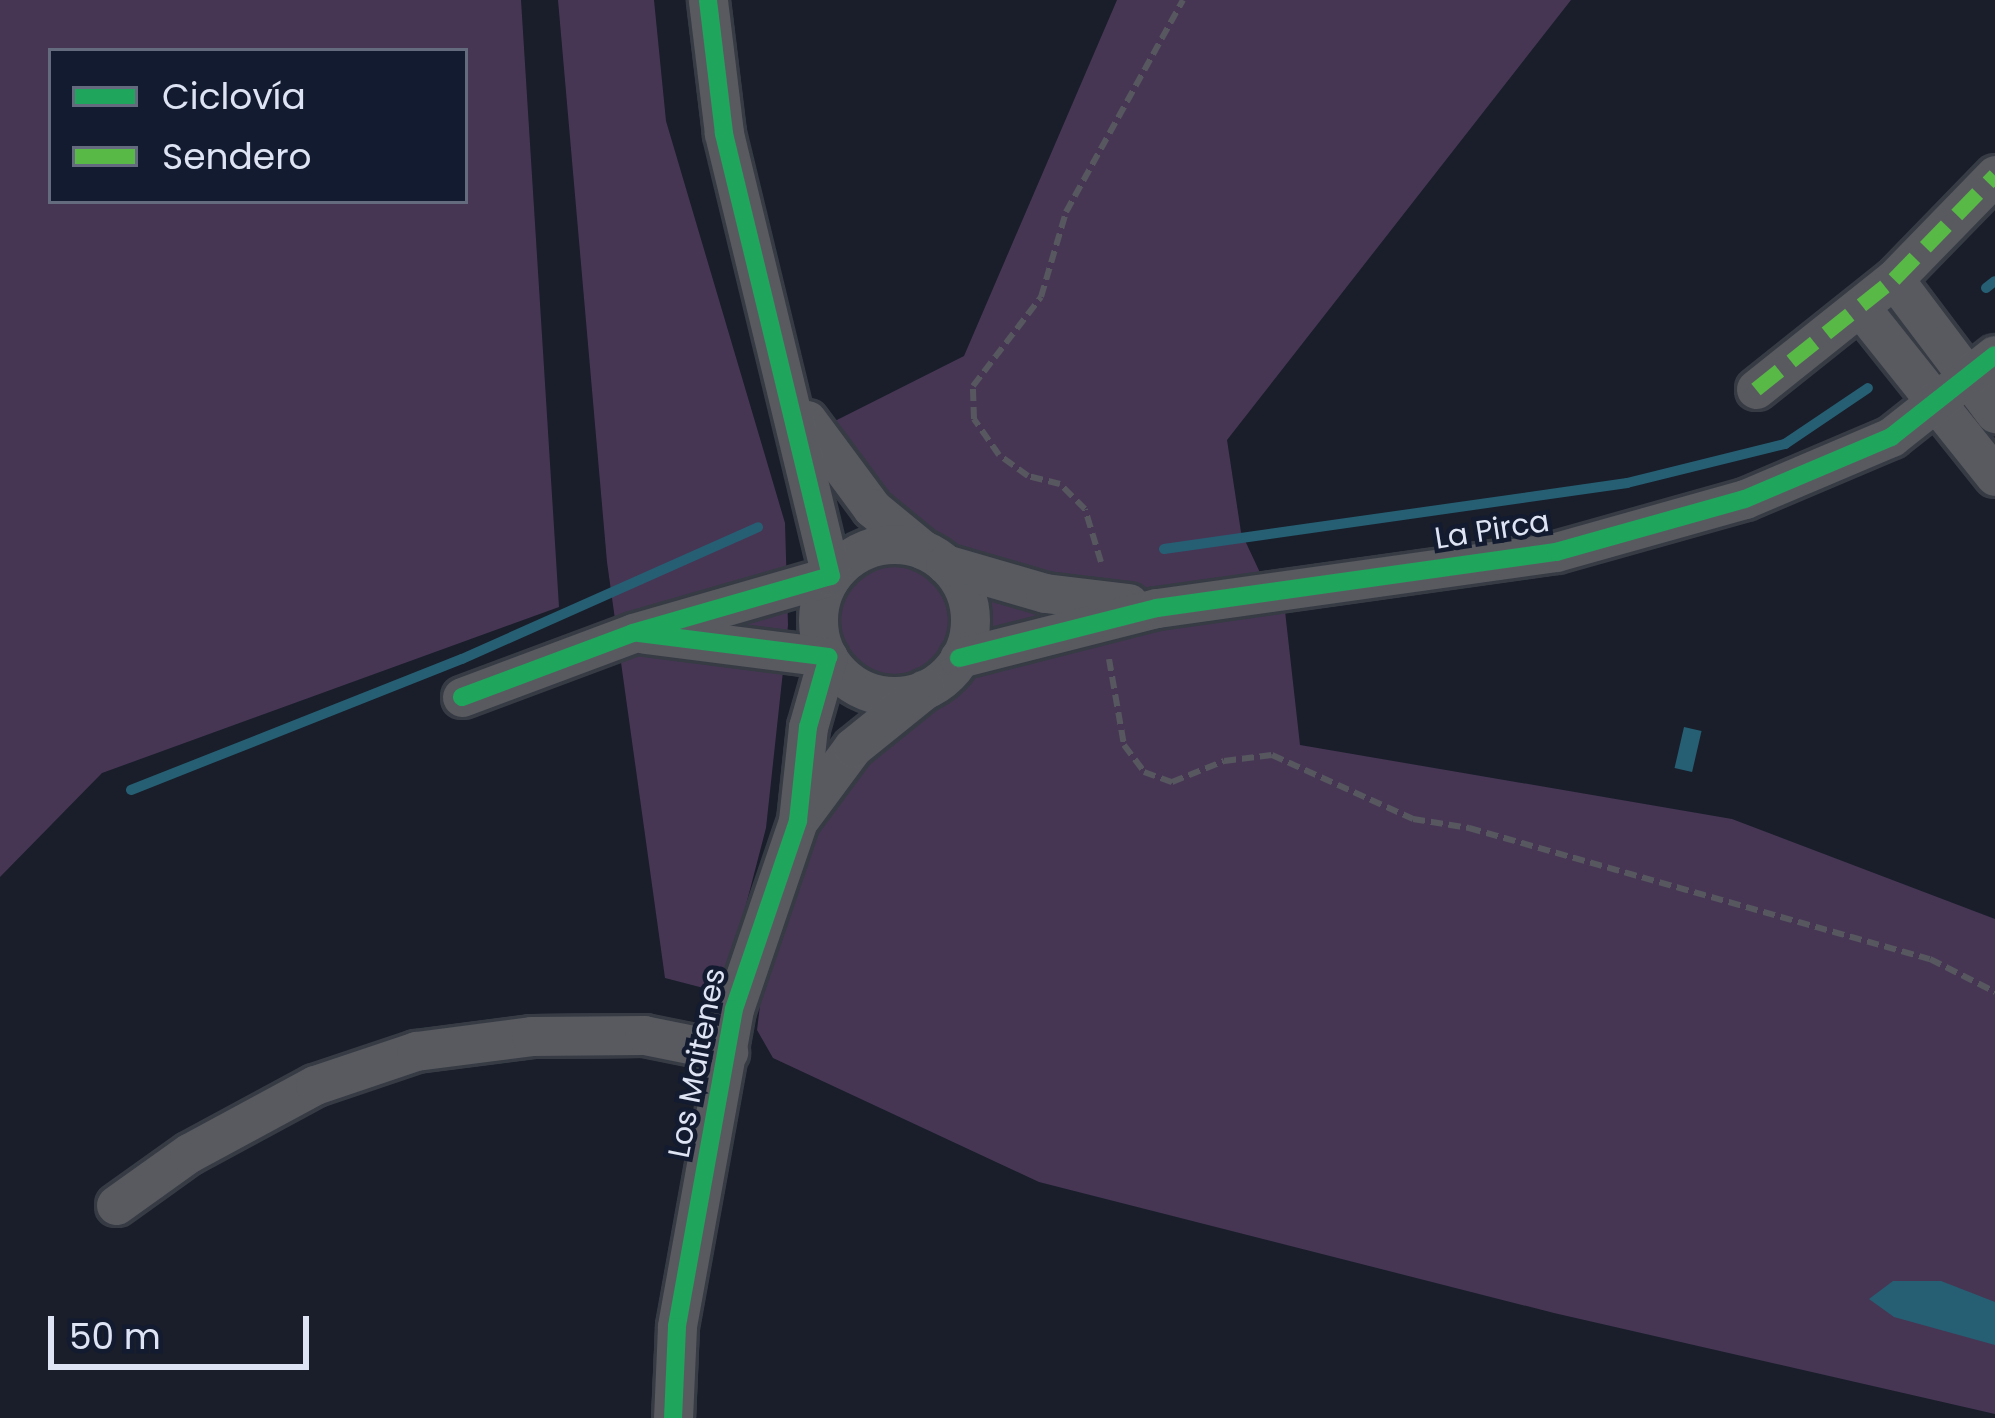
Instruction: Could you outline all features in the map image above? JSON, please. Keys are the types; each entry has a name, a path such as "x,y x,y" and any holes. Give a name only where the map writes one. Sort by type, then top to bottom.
{"street":[{"name":"La Pirca","path":"708,0 724,133 795,400 832,576"},
{"path":"1756,388 1894,279 1995,175"},
{"path":"1894,279 1982,368 1995,413"},
{"path":"1860,307 1934,408 1995,476"},
{"name":"La Pirca","path":"959,658 1156,608 1556,552 1745,500 1891,436 1982,368"},
{"name":"La Pirca","path":"795,400 837,468 934,556 1045,593 1156,608"},
{"path":"462,697 633,632 832,576 872,547 934,556 968,608 959,658 925,689 892,695 860,688 828,657 818,616 832,576"},
{"path":"633,632 828,657"},
{"name":"Los Maitenes","path":"673,1418 676,1327 728,1052 753,945 798,821 808,727 828,657"},
{"name":"Los Maitenes","path":"798,821 853,747 925,689"},
{"path":"116,1205 188,1153 315,1085 416,1052 531,1036 644,1035 728,1052"}],"path":[{"path":"1930,959 1995,992"}],"shaded area":[{"path":"0,0 521,0 559,607 102,773 0,877"},
{"path":"558,0 654,0 666,121 785,523 788,625 766,828 723,993 665,978 607,562"},
{"path":"1117,0 1571,0 1227,440 1241,532 1278,611 1285,611 1300,745 1732,819 1995,919 1995,1414 1554,1313 1039,1182 773,1058 757,1030 764,973 782,905 819,821 874,744 958,680 980,632 957,557 893,507 827,425 964,356"},
{"path":"893,553 919,558 940,573 955,594 960,620 955,646 940,667 919,682 893,687 867,682 846,667 831,646 826,620 831,594 846,573 867,558"}],"water":[{"path":"1684,727 1702,731 1692,772 1675,768"},
{"path":"1893,1281 1941,1281 1995,1302 1995,1345 1894,1317 1869,1299"}],"waterway":[{"path":"1986,288 1995,281"},
{"path":"1164,549 1627,483 1785,444 1868,388"},
{"path":"131,790 462,659 758,527"}],"marked path":[{"path":"1756,389 1894,279 1995,175"}],"cycle path":[{"path":"462,697 633,633 831,576 724,133 708,0"},
{"path":"959,658 1157,608 1556,552 1745,499 1891,437 1995,355"},
{"path":"639,633 828,657 808,727 798,821 734,1009 677,1327 673,1418"}]}
